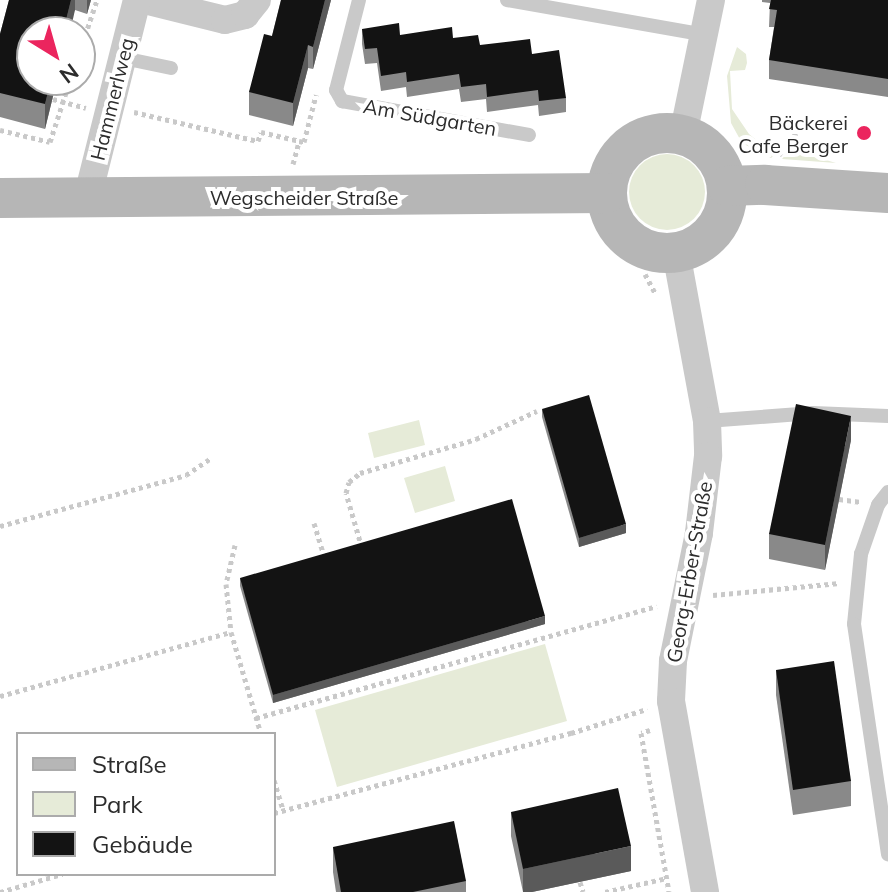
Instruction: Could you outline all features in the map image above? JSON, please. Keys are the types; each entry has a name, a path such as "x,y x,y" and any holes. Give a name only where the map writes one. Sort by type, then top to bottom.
{"street":[{"name":"Hammerlweg","path":"87,199 137,0"},
{"path":"144,0 225,20 245,15 257,0"},
{"path":"683,135 711,0"},
{"path":"655,134 683,135 711,151 727,186 721,219 711,233 660,263 632,241 613,220 607,193 615,165 638,141 655,134"},
{"path":"727,186 765,185 888,193"},
{"name":"Wegscheider Straße","path":"0,198 607,193"},
{"name":"Georg-Erber-Straße","path":"660,263 707,421 701,518 664,703 705,892"}],"lane":[{"name":"Am Südgarten","path":"359,0 336,90 342,101 529,135"},
{"path":"507,0 705,35"},
{"path":"123,58 171,68"},
{"path":"707,421 813,413 888,416"},
{"path":"888,492 878,505 856,582 855,638 882,796 888,855"}],"path":[{"path":"0,130 50,142 65,96"},
{"path":"300,97 315,100"},
{"path":"126,110 258,141 261,132 299,141"},
{"path":"774,163 796,133"},
{"path":"659,301 660,263"},
{"path":"352,550 362,548 346,493 349,482 360,473 476,439 537,411"},
{"path":"0,526 186,475 210,459"},
{"path":"314,523 323,558 338,554"},
{"path":"235,545 226,584 231,632 260,732"},
{"path":"256,718 687,598 856,582"},
{"path":"0,696 231,632"},
{"path":"276,812 571,733 664,703 661,728 641,733 669,892"},
{"path":"276,787 283,810"},
{"path":"0,892 55,876"},
{"path":"605,892 667,878"},
{"path":"656,881 658,890"},
{"path":"580,882 583,892"}],"green space":[{"path":"737,47 746,54 747,63 745,70 730,71 732,109 749,134 774,155 771,158 742,143 731,123 727,76"},
{"path":"794,145 809,155 836,163 782,159"},
{"path":"667,154 682,157 694,165 702,177 705,192 702,207 694,219 682,227 667,230 652,227 640,219 632,207 629,192 632,177 640,165 652,157"},
{"path":"419,420 425,445 374,458 368,433"},
{"path":"445,466 455,501 415,513 404,478"},
{"path":"545,644 567,721 337,787 315,710"}],"building":[{"path":"9,0 71,0 67,16 16,16 16,96 47,96 45,104 0,93 0,34"},
{"path":"281,0 325,0 313,47 308,45 293,103 249,92 264,34 272,36"},
{"path":"771,0 888,0 888,79 769,60 777,10 769,9"},
{"path":"399,23 400,35 452,27 453,38 478,35 480,45 530,39 532,54 559,50 566,98 539,101 538,90 487,97 486,84 461,87 459,74 407,82 406,72 381,76 377,48 365,49 362,29"},
{"path":"589,395 626,524 579,538 542,409"},
{"path":"796,404 851,416 825,545 769,534"},
{"path":"512,499 545,616 273,695 240,578"},
{"path":"834,661 851,781 793,790 776,670"},
{"path":"618,788 631,846 523,869 511,812"},
{"path":"454,821 466,881 413,892 341,892 333,847"}],"place":[{"name":"Bäckerei Cafe Berger","path":"864,133"}]}
